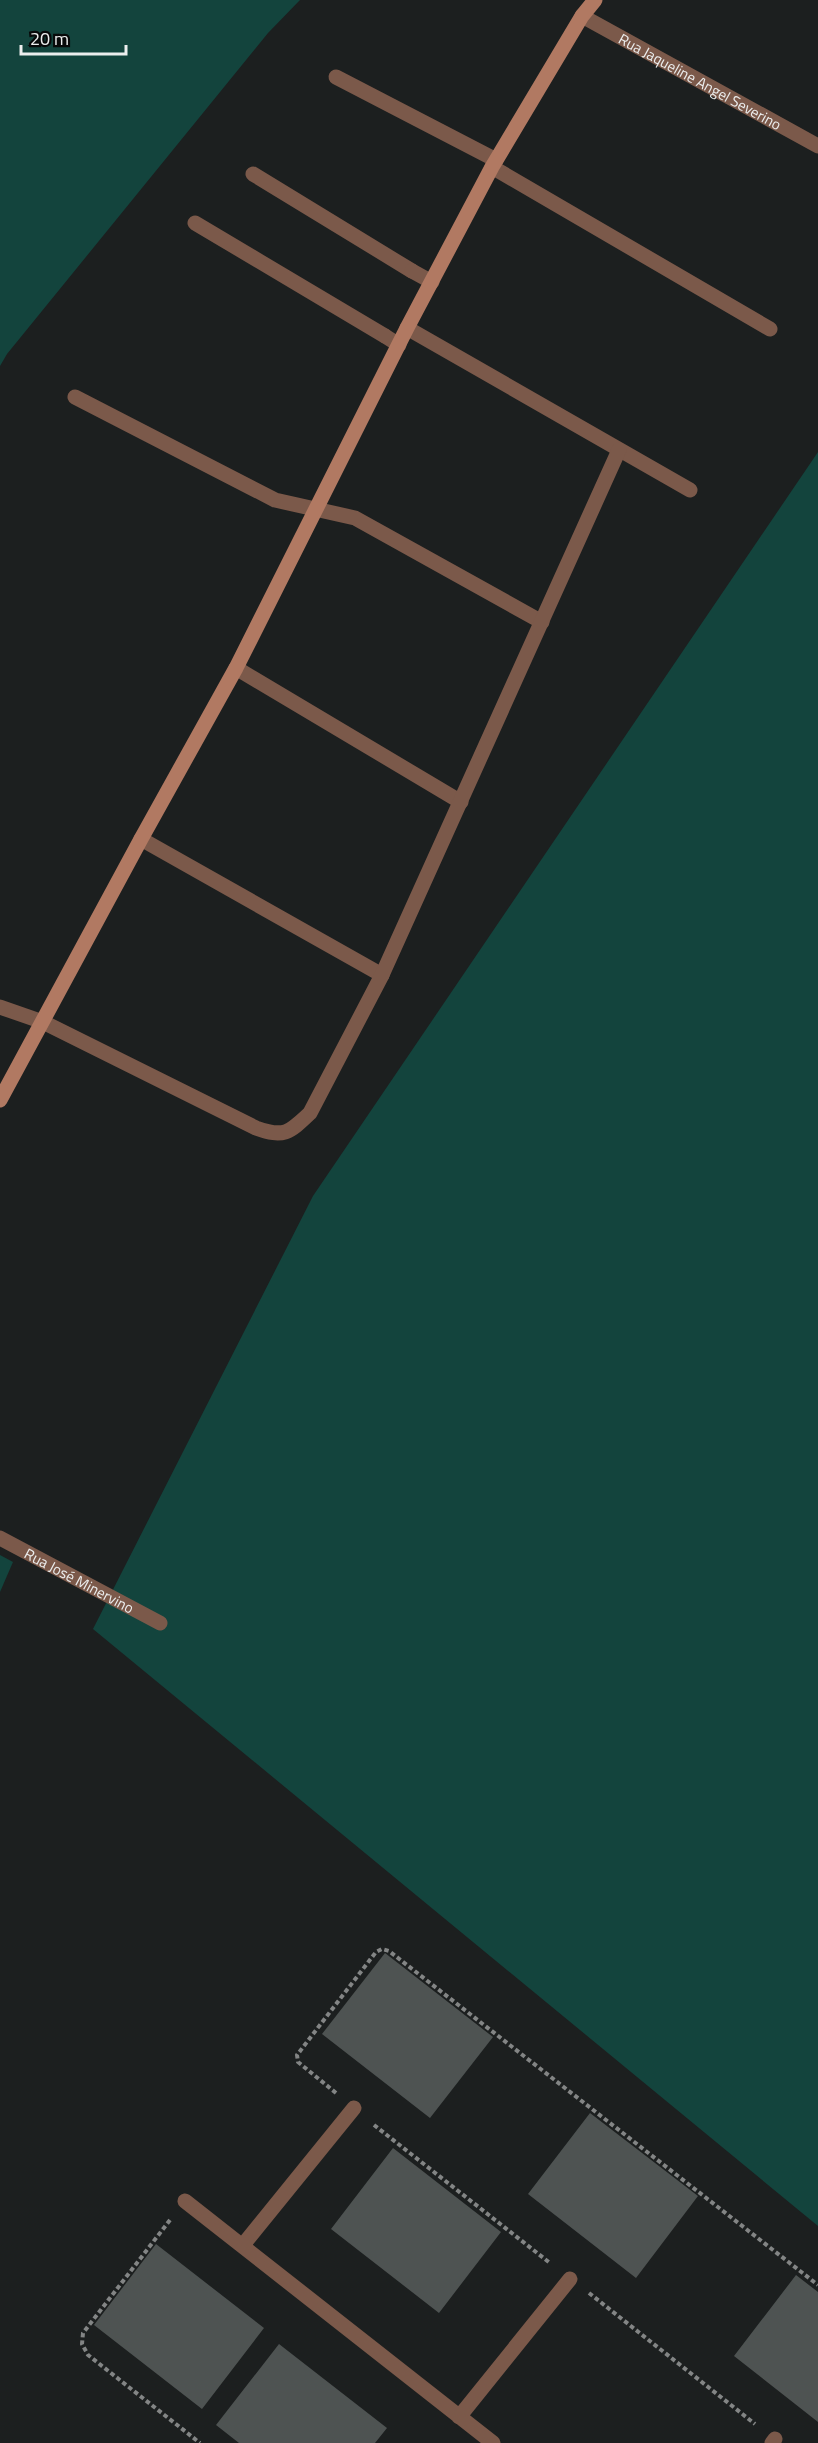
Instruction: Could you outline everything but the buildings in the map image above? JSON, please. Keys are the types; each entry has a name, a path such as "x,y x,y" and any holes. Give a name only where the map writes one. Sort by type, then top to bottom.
{"street":[{"path":"0,1100 236,668 407,328 494,163 582,16 595,0"},
{"name":"Rua Jaqueline Angel Severino","path":"582,16 818,146"},
{"path":"336,77 494,163 771,329"},
{"path":"253,174 432,282"},
{"path":"195,223 399,345"},
{"path":"407,328 690,490"},
{"path":"75,397 275,500 355,518 542,621"},
{"path":"0,1007 43,1022 256,1128 273,1134 286,1133 310,1113 382,975 619,450"},
{"path":"236,668 461,802"},
{"path":"141,839 382,975"},
{"name":"Rua José Minervino","path":"0,1538 160,1623"},
{"path":"243,2245 354,2108"},
{"path":"185,2201 493,2443"},
{"path":"459,2417 570,2279"}],"path":[{"path":"773,2441 354,2108 297,2059 376,1952 382,1949 399,1959 818,2285"},
{"path":"185,2201 83,2333 82,2344 88,2355 200,2443"}],"green space":[{"path":"0,0 300,0 268,33 7,354 0,366"},
{"path":"818,452 818,2226 93,1629 313,1196"},
{"path":"0,1555 13,1562 0,1592"}]}
